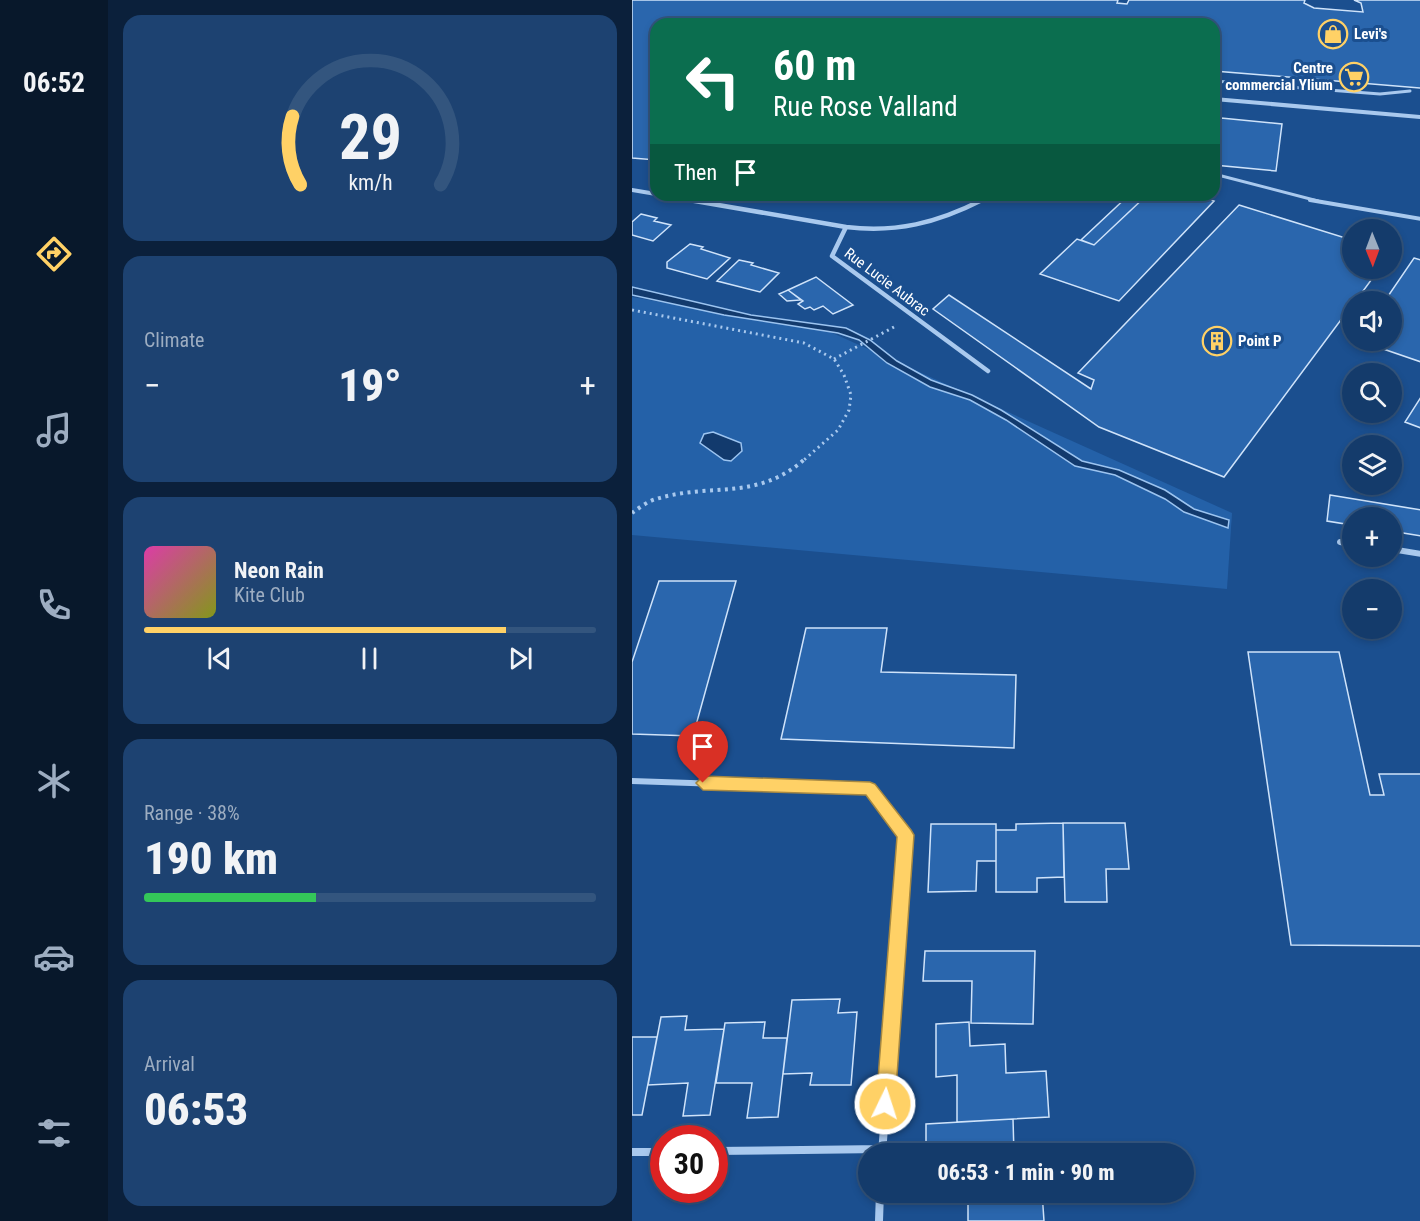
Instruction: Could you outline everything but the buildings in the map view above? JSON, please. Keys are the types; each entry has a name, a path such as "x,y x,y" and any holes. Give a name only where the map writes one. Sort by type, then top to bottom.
{"street":[{"path":"1220,100 1421,117"},
{"path":"632,190 650,193"},
{"name":"Rue Lucie Aubrac","path":"696,201 846,227 832,256 988,371"},
{"path":"846,227 871,232 906,230 935,223 979,201"},
{"path":"1402,551 1421,554"},
{"path":"632,781 870,789 906,835 883,1143"},
{"path":"728,1151 858,1151"},
{"path":"632,1152 650,1152"},
{"path":"879,1221 880,1203"}],"lane":[{"path":"1220,81 1380,94 1410,91"},
{"path":"1220,176 1300,198 1421,219"}],"path":[{"path":"632,310 804,343 834,359 844,375 851,396 848,410 838,430 788,474 764,484 655,499 632,513"},
{"path":"834,359 877,337"}],"shaded area":[{"path":"632,287 751,315 846,328 870,340 897,361 931,380 972,395 1001,410 1082,461 1119,470 1165,490 1194,509 1229,520 1228,528 1184,512 1165,499 1115,475 1075,466 1006,420 970,400 930,387 887,363 859,340 838,333 724,315 632,295"},
{"path":"632,297 828,331 1232,513 1227,589 632,535"},
{"path":"713,432 741,443 742,451 731,461 724,460 700,443 704,434"}],"place":[{"name":"Levi's","path":"1333,34"},
{"name":"Centre commercial Ylium","path":"1354,77"},
{"name":"Point P","path":"1217,341"}],"route":[{"path":"703,783 870,789 906,835 885,1104"}]}
